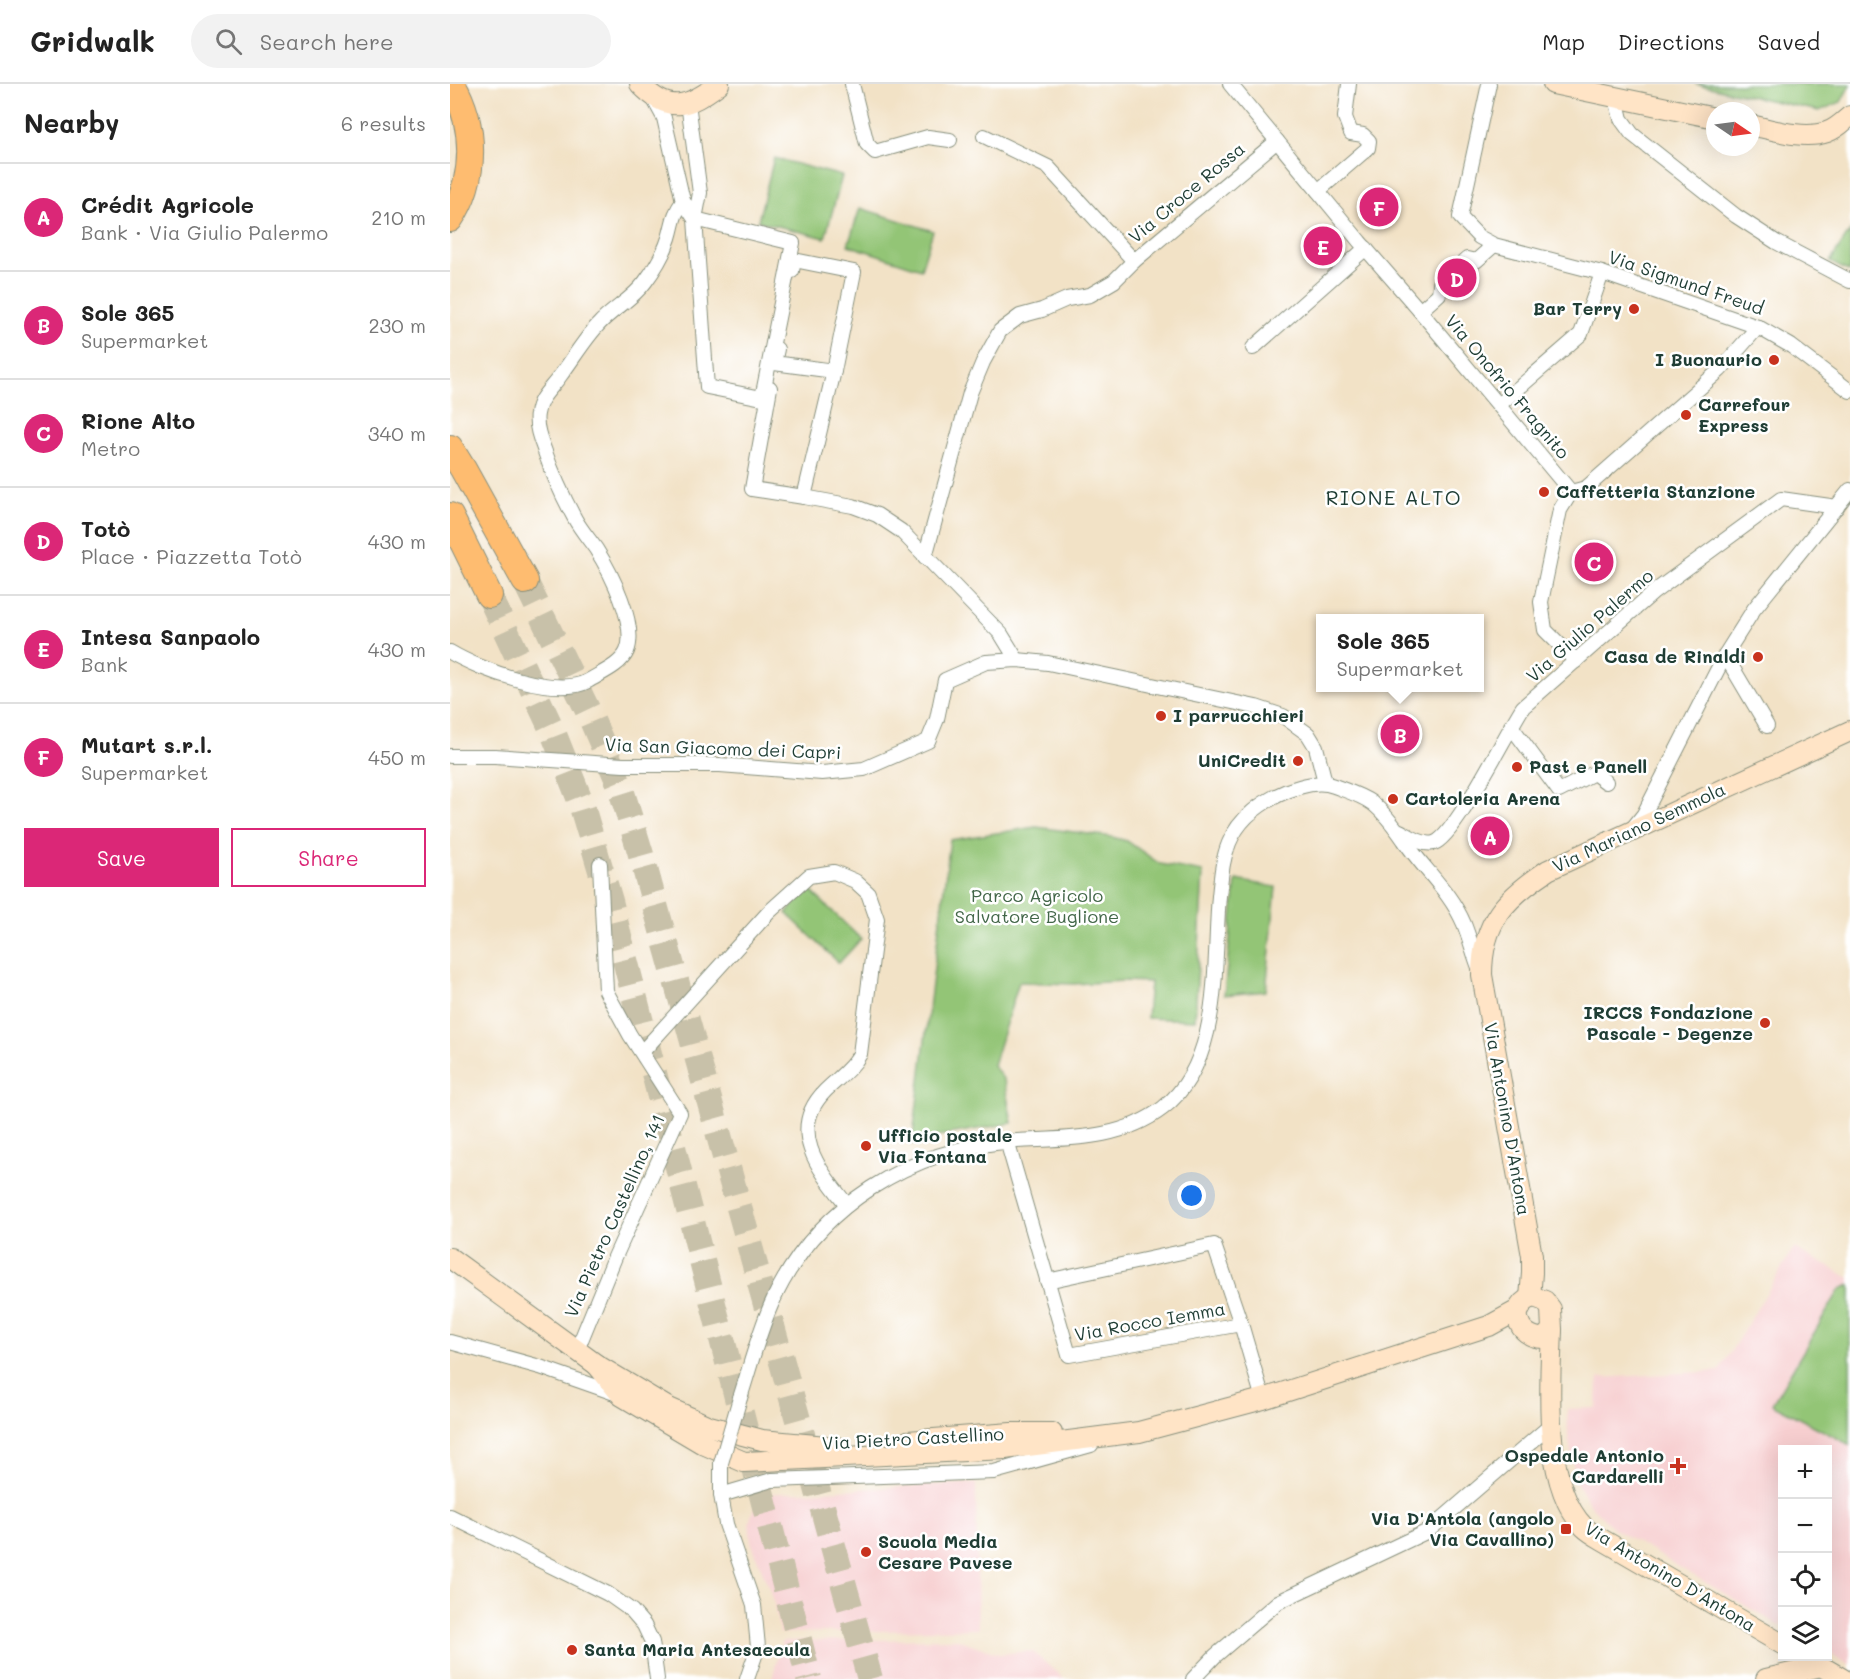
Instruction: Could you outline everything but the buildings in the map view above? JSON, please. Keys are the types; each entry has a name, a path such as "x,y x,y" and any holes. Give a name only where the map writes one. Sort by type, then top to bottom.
{"highway":[{"path":"450,219 456,211 468,177 471,150 466,111 452,84"},
{"path":"450,123 455,140 453,176 450,184"},
{"path":"450,448 464,469 525,581"},
{"path":"450,516 489,595"}],"main road":[{"path":"646,90 662,102 674,105 688,103 702,97 718,84"},
{"path":"1553,84 1706,116"},
{"path":"1760,127 1794,134 1825,133 1839,126 1850,116"},
{"name":"Via Mariano Semmola","path":"1482,975 1485,943 1491,924 1502,907 1518,891 1548,870 1774,764 1849,732"},
{"name":"Via Antonino D'Antona","path":"1482,975 1532,1256 1532,1273 1525,1304"},
{"name":"Via Pietro Castellino","path":"450,1258 597,1365 667,1407 709,1426 762,1440 832,1447 1008,1441"},
{"path":"1540,1298 1550,1306 1548,1334 1530,1336 1522,1330 1518,1320 1525,1304 1540,1298"},
{"name":"Via Pietro Castellino","path":"597,1365 622,1396 703,1444 744,1462 1139,1432 1263,1399 1489,1326 1525,1304"},
{"name":"Via Pietro Castellino","path":"1489,1326 1522,1330"},
{"name":"Via Antonino D'Antona","path":"1548,1334 1551,1358 1551,1425 1556,1462 1563,1492 1582,1525 1603,1540 1778,1642"},
{"path":"1766,1679 1812,1661 1843,1679"}],"street":[{"path":"852,84 867,144 875,152 928,138 950,140"},
{"name":"Via Onofrio Fragnito","path":"1230,84 1571,492"},
{"path":"1318,191 1368,148 1369,141 1363,135 1351,133 1345,117 1349,84"},
{"path":"1420,311 1439,294 1440,284 1467,259 1476,261 1494,245 1479,237 1460,217 1489,84"},
{"path":"646,90 665,121 683,201 695,219 793,243 762,398 707,387 695,219 700,193 688,103"},
{"path":"1616,98 1621,119 1632,134 1736,216 1776,242 1850,281"},
{"name":"Via Croce Rossa","path":"984,136 1048,167 1134,261 1277,141"},
{"path":"450,652 495,673 560,687 587,681 617,663 627,651 630,632 626,614 609,572 576,519 551,470 536,417 540,400 599,324 644,284 669,239 674,215 683,201"},
{"name":"Via Sigmund Freud","path":"1494,245 1602,273 1758,327 1791,346 1850,391"},
{"path":"1253,348 1366,248"},
{"path":"804,497 834,371 854,272 794,260 752,489 853,506 877,515 901,531 1001,634 1017,660"},
{"path":"926,557 970,393 983,362 1000,331 1020,316 1042,310 1067,299 1090,295 1114,281 1134,261"},
{"path":"1499,405 1581,334 1602,273"},
{"path":"1576,661 1545,630 1541,602 1560,510 1571,492 1586,488 1720,370 1758,327"},
{"path":"774,363 834,371"},
{"path":"1628,833 1644,814 1725,655 1754,609 1850,490"},
{"name":"Via Giulio Palermo","path":"1398,831 1424,843 1433,843 1442,839 1458,819 1523,707 1654,592 1781,499 1837,507"},
{"path":"1725,655 1767,726"},
{"name":"Via San Giacomo dei Capri","path":"450,756 495,756 623,765 720,765 822,773 864,769 928,741 937,719 945,680 986,662 1017,660 1048,663 1159,685 1257,707 1283,716 1308,734 1316,747 1325,782"},
{"path":"1511,726 1559,791 1594,773 1606,782"},
{"path":"747,1679 758,1647 753,1605 726,1524 721,1495 721,1464 771,1304 793,1264 826,1225 847,1205 883,1179 923,1160 953,1150 990,1142 1111,1133 1136,1125 1163,1107 1183,1086 1198,1063 1211,1013 1222,867 1230,840 1254,810 1269,798 1295,788 1325,782 1365,798 1375,805 1446,892 1464,924 1482,975"},
{"name":"Via Pietro Castellino, 141","path":"577,1350 615,1257 680,1113 630,1035 606,991 600,864"},
{"path":"642,1052 769,912 808,876 834,872 855,881 868,893 877,919 860,1054 852,1067 824,1093 812,1110 807,1129 812,1154 823,1174 847,1205"},
{"name":"Via Rocco Iemma","path":"1007,1141 1069,1355 1241,1324"},
{"name":"Via Rocco Iemma","path":"1047,1281 1214,1245 1263,1399"},
{"name":"Via Pietro Castellino","path":"450,1342 540,1367 622,1396"},
{"path":"1193,1679 1215,1656 1278,1602 1428,1531 1551,1425"},
{"path":"721,1495 772,1480 994,1472 1139,1432"},
{"path":"994,1472 1008,1441"},
{"path":"450,1518 608,1594 632,1611 644,1625 652,1642 657,1679"}],"shaded area":[{"name":"Ospedale Antonio Cardarelli","path":"1794,1248 1850,1278 1850,1665 1832,1655 1832,1445 1778,1445 1778,1625 1614,1529 1590,1505 1576,1482 1568,1435 1567,1409 1597,1408 1598,1378 1719,1371"},
{"name":"Scuola Media Cesare Pavese","path":"976,1483 978,1629 780,1633 773,1599 751,1542 749,1522 754,1508 765,1494"},
{"path":"958,1639 999,1654 1032,1651 1064,1679 772,1679 782,1641"}],"green space":[{"path":"1695,84 1850,85 1841,102 1819,111"},
{"path":"774,158 842,176 825,238 758,221"},
{"path":"860,208 933,231 921,269 848,245"},
{"path":"1850,231 1850,272 1830,262"},
{"name":"Parco Agricolo Salvatore Buglione","path":"1036,827 1127,841 1160,864 1203,872 1195,1020 1147,1018 1150,982 1073,984 1019,982 993,1065 1004,1080 1012,1123 927,1138 912,1144 950,840"},
{"path":"1236,880 1276,887 1266,991 1224,995"},
{"path":"809,889 861,939 839,963 786,913"},
{"path":"1850,1285 1850,1445 1772,1404 1840,1289"}],"tunnel":[{"path":"525,581 588,711 619,783 640,851 870,1679"},
{"path":"489,595 553,732 580,800 610,901 809,1679"}],"place":[{"name":"Mutart s.r.l.","path":"1379,207"},
{"name":"Intesa Sanpaolo","path":"1323,246"},
{"name":"Totò","path":"1457,278"},
{"name":"Bar Terry","path":"1634,309"},
{"name":"I Buonaurio","path":"1774,360"},
{"name":"Carrefour Express","path":"1686,415"},
{"name":"Caffetteria Stanzione","path":"1544,492"},
{"name":"Rione Alto","path":"1594,562"},
{"name":"Casa de Rinaldi","path":"1758,657"},
{"name":"I parrucchieri","path":"1161,716"},
{"name":"Sole 365","path":"1400,734"},
{"name":"UniCredit","path":"1298,761"},
{"name":"Past e Panell","path":"1517,767"},
{"name":"Cartoleria Arena","path":"1393,799"},
{"name":"Crédit Agricole","path":"1490,836"},
{"name":"IRCCS Fondazione Pascale - Degenze","path":"1765,1023"},
{"name":"Ufficio postale Via Fontana","path":"866,1146"},
{"name":"Ospedale Antonio Cardarelli","path":"1678,1466"},
{"name":"Via D'Antola (angolo Via Cavallino)","path":"1566,1529"},
{"name":"Scuola Media Cesare Pavese","path":"866,1552"},
{"name":"Santa Maria Antesaecula","path":"572,1650"}],"district":[{"name":"RIONE ALTO","path":"1394,498"}]}
